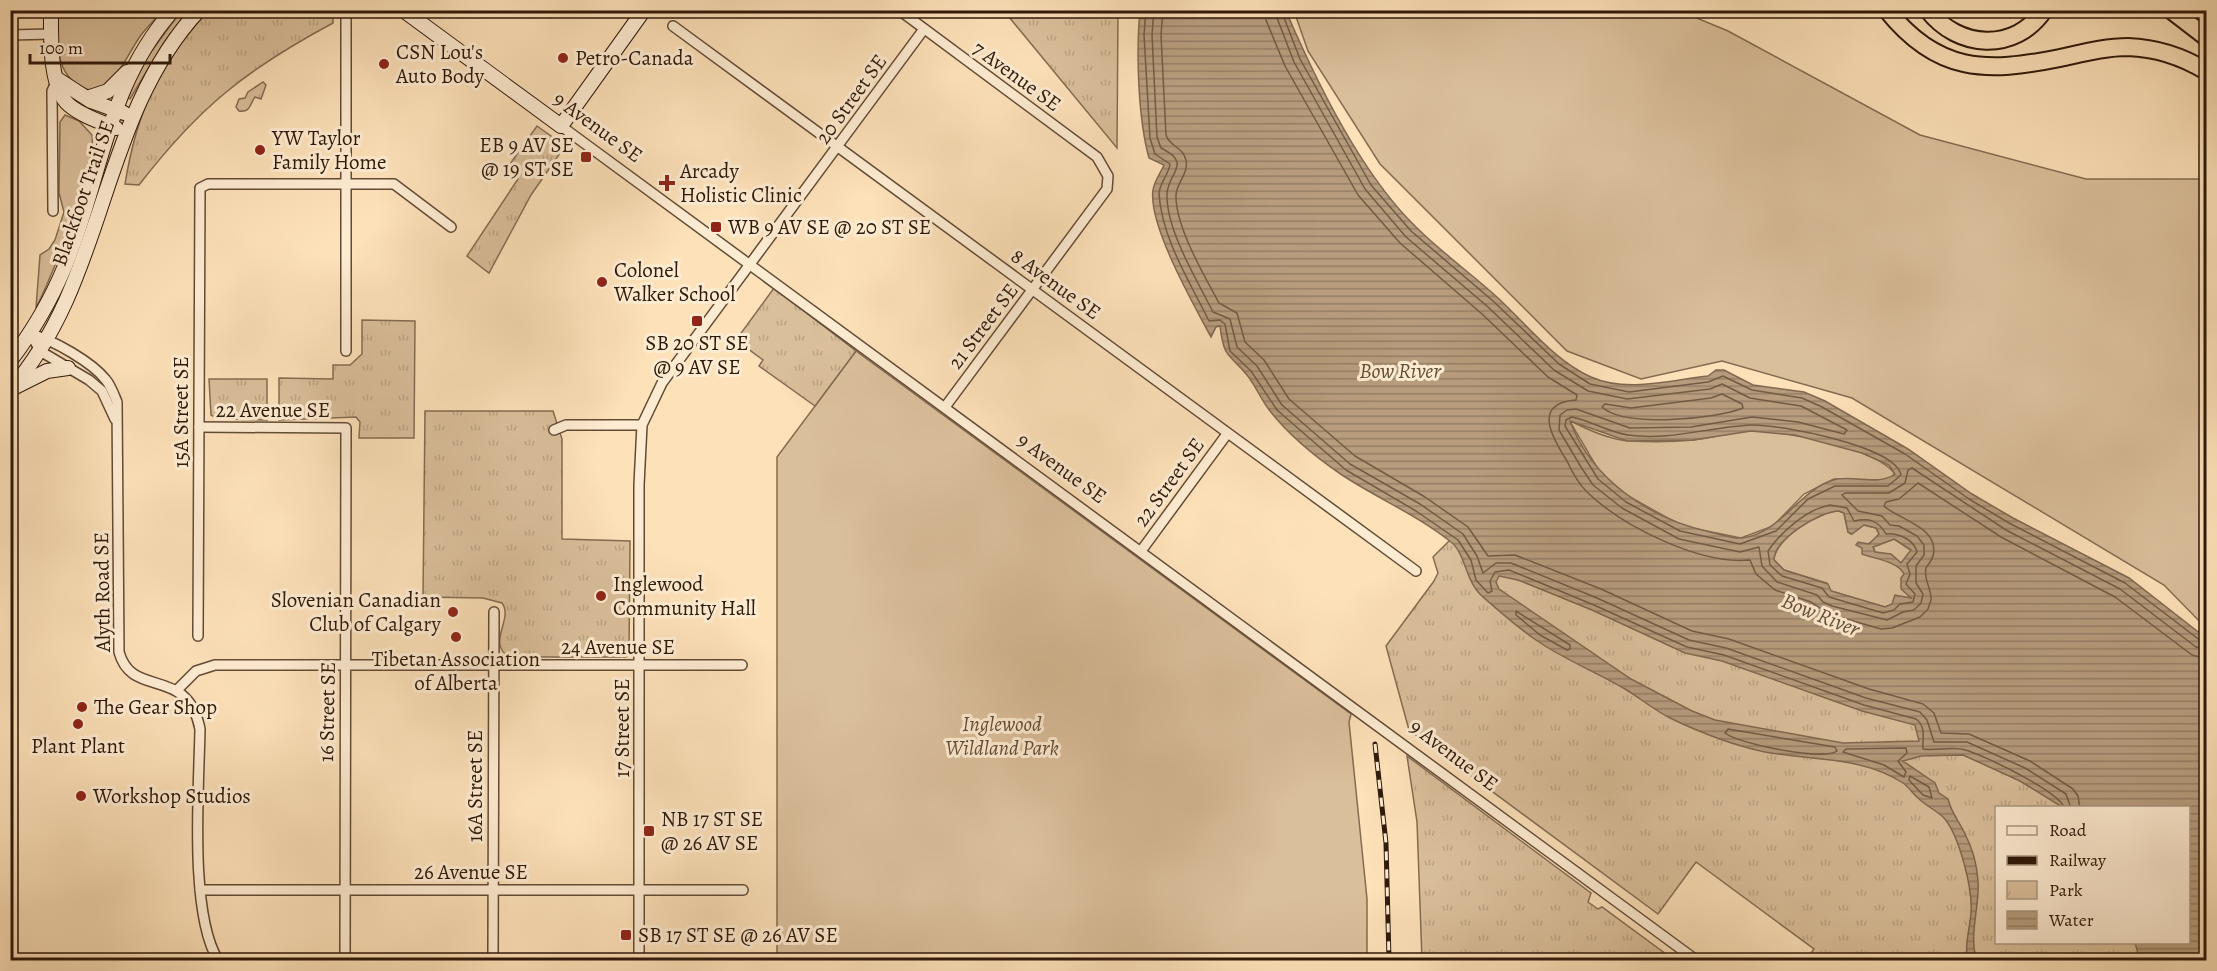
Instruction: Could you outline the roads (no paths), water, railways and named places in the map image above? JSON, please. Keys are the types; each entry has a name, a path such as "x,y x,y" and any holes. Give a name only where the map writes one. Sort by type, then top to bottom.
{"highway":[{"path":"1889,10 1899,26 1920,46 1941,57 1975,65 2010,66 2103,49 2128,47 2168,54 2206,71"},
{"path":"1928,10 1948,31 1960,37 1985,42 2002,40 2020,33 2029,27 2044,10"},
{"path":"2171,10 2206,37"}],"main road":[{"path":"51,10 54,69 62,96 69,105 125,131"},
{"name":"Blackfoot Trail SE","path":"10,361 31,334 66,265 109,125 133,64 173,10"},
{"name":"Blackfoot Trail SE","path":"12,389 48,339 80,270 131,116 165,53 199,10"},
{"name":"9 Avenue SE","path":"403,10 561,126"},
{"path":"561,126 644,10"},
{"path":"87,98 108,91 133,64"},
{"path":"57,79 87,98 131,116"},
{"path":"12,389 47,371 68,368"}],"street":[{"path":"346,10 346,351"},
{"name":"7 Avenue SE","path":"898,10 1097,158 1104,165 1108,176"},
{"name":"8 Avenue SE","path":"673,26 1416,571"},
{"name":"20 Street SE","path":"642,425 662,383 924,30"},
{"path":"10,35 51,34"},
{"path":"53,212 52,91 57,79"},
{"name":"9 Avenue SE","path":"561,126 752,264 1696,960"},
{"name":"21 Street SE","path":"945,407 1107,189 1108,176"},
{"name":"15A Street SE","path":"198,636 200,188 208,184 346,184"},
{"path":"346,184 394,184 451,227"},
{"path":"31,334 40,351"},
{"name":"Alyth Road SE","path":"31,334 48,339 95,370 107,381 117,402 119,652 122,662 131,673 140,678 178,689"},
{"name":"Alyth Road SE","path":"40,351 102,391 118,427"},
{"path":"554,430 566,425 642,425"},
{"name":"17 Street SE","path":"639,960 639,485 642,425"},
{"name":"22 Avenue SE","path":"199,427 346,428"},
{"name":"16 Street SE","path":"345,960 346,428"},
{"name":"22 Street SE","path":"1141,551 1227,434"},
{"name":"16A Street SE","path":"493,960 494,612"},
{"name":"24 Avenue SE","path":"178,689 196,671 215,665 742,665"},
{"path":"178,689 196,712 200,729 200,890 204,927 218,960"},
{"name":"26 Avenue SE","path":"200,890 743,890"}],"water":[{"name":"Bow River","path":"1140,11 1286,11 1311,67 1342,125 1377,181 1396,205 1426,237 1498,298 1565,362 1605,382 1634,385 1708,376 1716,370 1724,370 1753,385 1804,392 1825,401 1908,449 1972,494 2013,518 2129,578 2206,638 2206,960 2140,960 2135,944 2190,944 2190,806 2060,806 2020,781 1963,755 1921,756 1903,761 1935,783 1939,793 1948,799 1972,850 1978,881 1974,931 1977,960 1968,960 1967,943 1971,903 1960,849 1944,818 1921,801 1905,785 1871,768 1837,761 1765,752 1704,733 1664,715 1625,689 1546,647 1502,613 1476,590 1460,553 1451,542 1425,523 1342,475 1303,445 1270,411 1250,379 1225,350 1220,326 1216,327 1211,337 1174,265 1153,205 1153,190 1164,165 1149,158 1142,124 1138,65","holes":["1570,421 1627,441 1693,440 1751,431 1795,435 1862,453 1889,465 1895,474 1881,480 1849,478 1833,480 1809,493 1767,529 1755,535 1735,538 1688,526 1645,507 1626,494 1608,479 1593,461","1839,511 1844,513 1848,532 1852,534 1864,525 1876,528 1879,534 1869,544 1858,542 1856,545 1862,548 1862,554 1891,563 1901,570 1904,574 1901,578 1901,589 1911,598 1895,595 1892,604 1885,607 1831,591 1828,584 1784,570 1774,560 1781,543 1799,528 1821,516","1894,539 1911,550 1901,563 1891,554 1875,552 1873,547","1499,576 1518,580 1592,610 1685,653 1722,661 1862,711 1915,725 1919,741 1843,743 1715,720 1692,711 1631,679 1499,589 1496,582"]}],"railway":[{"path":"10,15 25,10"},
{"path":"1375,744 1386,843 1389,960"}],"place":[{"name":"Petro-Canada","path":"563,58"},
{"name":"CSN Lou's Auto Body","path":"384,64"},
{"name":"YW Taylor Family Home","path":"260,150"},
{"name":"EB 9 AV SE @ 19 ST SE","path":"586,157"},
{"name":"Arcady Holistic Clinic","path":"667,183"},
{"name":"WB 9 AV SE @ 20 ST SE","path":"716,227"},
{"name":"Colonel Walker School","path":"602,282"},
{"name":"SB 20 ST SE @ 9 AV SE","path":"697,321"},
{"name":"Inglewood Community Hall","path":"601,596"},
{"name":"Slovenian Canadian Club of Calgary","path":"453,612"},
{"name":"Tibetan Association of Alberta","path":"456,637"},
{"name":"The Gear Shop","path":"82,707"},
{"name":"Plant Plant","path":"78,724"},
{"name":"Workshop Studios","path":"81,796"},
{"name":"NB 17 ST SE @ 26 AV SE","path":"649,831"},
{"name":"SB 17 ST SE @ 26 AV SE","path":"626,935"}],"park label":[{"name":"Inglewood Wildland Park","path":"1002,736"}]}
